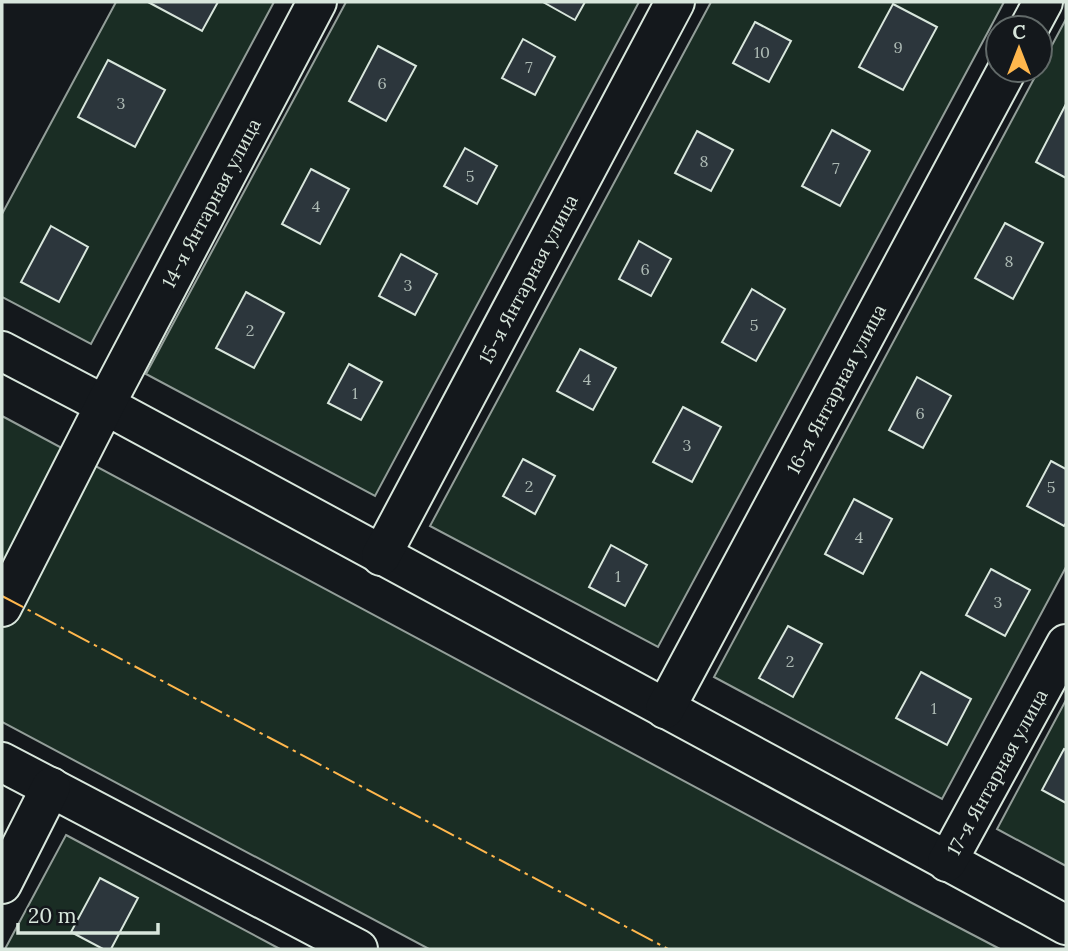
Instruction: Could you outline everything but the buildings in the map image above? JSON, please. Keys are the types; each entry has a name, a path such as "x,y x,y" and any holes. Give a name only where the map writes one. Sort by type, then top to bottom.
{"street":[{"name":"14-я Янтарная улица","path":"2,607 317,2"},
{"name":"15-я Янтарная улица","path":"382,556 675,2"},
{"name":"16-я Янтарная улица","path":"665,709 1000,84"},
{"path":"2,351 1066,925"},
{"name":"17-я Янтарная улица","path":"947,862 1066,644"},
{"path":"2,762 358,949"},
{"path":"2,884 51,787"}],"green space":[{"path":"116,2 274,2 91,344 2,297 2,214"},
{"path":"346,2 639,2 375,496 146,374"},
{"path":"711,2 1004,2 998,14 984,14 984,39 658,647 430,526"},
{"path":"1066,19 1066,567 942,799 714,677 1031,84 1054,84 1054,41"},
{"path":"2,416 1000,949 429,949 2,722"},
{"path":"1066,700 1066,866 997,829"},
{"path":"66,835 280,949 5,949"}],"power":[{"path":"2,596 668,949"}]}
